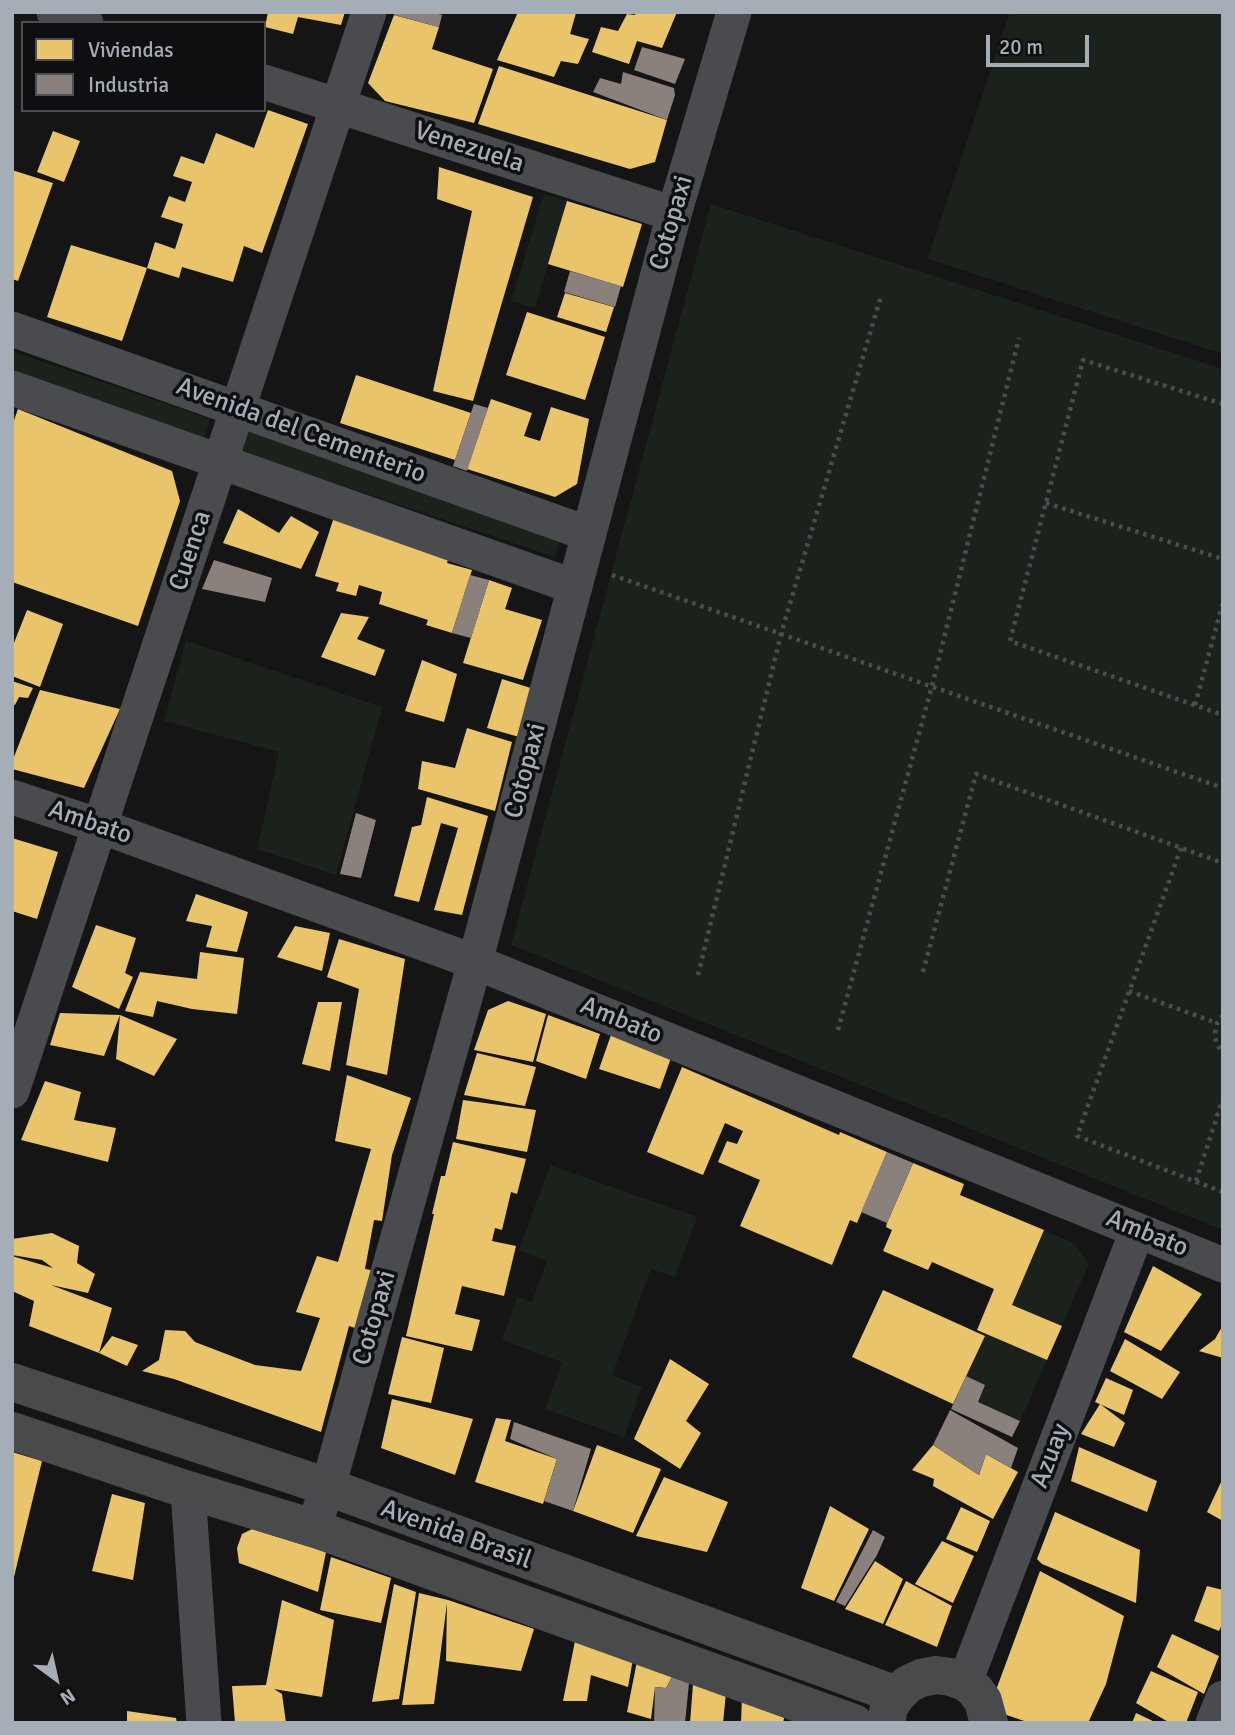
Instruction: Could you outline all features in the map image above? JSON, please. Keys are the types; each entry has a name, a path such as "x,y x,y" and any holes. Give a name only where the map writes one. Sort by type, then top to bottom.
{"street":[{"path":"54,12 80,21"},
{"name":"Cuenca","path":"12,1091 369,12"},
{"name":"Cotopaxi","path":"313,1528 328,1487 475,962 674,214 734,12"},
{"name":"Venezuela","path":"266,83 674,214"},
{"name":"Avenida del Cementerio","path":"12,328 238,409 582,562"},
{"name":"Avenida del Cementerio","path":"12,388 221,461 582,562"},
{"name":"Ambato","path":"12,797 100,826 475,962 1223,1265"},
{"name":"Azuay","path":"965,1682 1137,1231"},
{"name":"Avenida Brasil","path":"12,1382 328,1487 891,1709"},
{"name":"Avenida Brasil","path":"12,1431 188,1490 313,1528 854,1723"},
{"path":"188,1490 204,1723"},
{"path":"891,1709 908,1684 936,1675 951,1676 975,1690 996,1720"},
{"path":"1213,1723 1223,1698"}],"path":[{"path":"698,975 781,634 881,296"},
{"path":"838,1030 932,686 1019,338"},
{"path":"1223,404 1083,360 1010,641 1223,715"},
{"path":"1046,503 1223,559"},
{"path":"582,562 1223,788"},
{"path":"1195,705 1223,602"},
{"path":"923,972 976,774 1223,863"},
{"path":"1181,848 1077,1136 1223,1192"},
{"path":"1129,991 1217,1023"},
{"path":"1223,1015 1217,1023 1216,1042 1223,1054"},
{"path":"1195,1181 1223,1098"}],"shaded area":[{"path":"1010,12 1223,12 1223,354 928,259"},
{"path":"544,194 567,201 535,308 511,301"},
{"path":"711,204 1223,369 1223,1230 511,945"},
{"path":"12,351 210,419 203,439 12,372"},
{"path":"240,429 561,537 555,557 233,449"},
{"path":"186,641 382,707 336,875 257,849 279,752 164,721"},
{"path":"550,1165 697,1217 675,1277 651,1269 612,1375 642,1387 624,1437 545,1409 562,1362 502,1340 517,1297 532,1302 547,1261 519,1250"},
{"path":"1044,1230 1073,1243 1089,1263 1062,1326 1012,1305"},
{"path":"986,1333 1047,1360 1020,1421 978,1402 985,1385 966,1376"}],"building: Viviendas":[{"path":"268,12 345,12 341,25 298,17 293,34 266,27"},
{"path":"518,12 576,13 570,34 589,39 578,64 561,61 554,77 497,60"},
{"path":"636,12 677,12 662,48 637,41 629,64 592,52 601,27 618,31 627,14 635,15"},
{"path":"394,15 439,27 432,49 493,69 474,123 385,101 368,83"},
{"path":"499,66 667,120 655,162 630,169 478,124"},
{"path":"268,110 308,124 262,253 244,246 233,282 182,267 179,278 147,268 155,242 175,249 183,224 161,217 169,196 185,202 192,182 173,176 181,156 204,164 216,133 254,148"},
{"path":"53,131 80,141 64,182 37,172"},
{"path":"439,167 533,197 473,401 433,391 472,211 437,199"},
{"path":"12,170 53,183 18,281 12,279"},
{"path":"567,201 642,224 623,287 548,264"},
{"path":"71,245 147,268 122,341 47,317"},
{"path":"565,293 614,307 606,332 557,317"},
{"path":"527,312 605,337 585,400 506,375"},
{"path":"356,375 471,413 455,460 340,423"},
{"path":"491,399 532,413 524,436 540,441 551,407 589,419 577,484 555,497 467,469"},
{"path":"18,409 172,471 180,501 138,626 12,582 12,426"},
{"path":"238,509 279,533 291,516 319,532 301,569 223,543"},
{"path":"334,517 450,553 447,563 472,570 452,633 426,625 428,620 379,604 382,592 359,585 356,596 336,591 339,583 315,576"},
{"path":"489,580 512,588 505,609 542,620 523,680 463,663"},
{"path":"27,610 63,624 40,687 12,676 12,648"},
{"path":"341,613 369,617 357,639 385,650 375,676 321,657"},
{"path":"422,660 457,674 444,722 405,711"},
{"path":"502,679 537,690 523,738 487,728"},
{"path":"12,681 33,688 28,698 19,697 15,705 12,704"},
{"path":"40,690 120,709 84,788 12,769 12,762"},
{"path":"467,728 512,742 495,811 418,789 422,761 455,768"},
{"path":"427,797 488,816 462,915 434,910 458,828 441,823 419,902 394,896 412,827 421,825"},
{"path":"12,838 58,852 37,919 12,911"},
{"path":"196,894 248,912 237,952 206,947 212,926 186,921"},
{"path":"96,925 136,938 125,973 133,977 119,1009 72,987"},
{"path":"295,926 330,933 322,971 277,957"},
{"path":"339,939 405,959 387,1075 346,1065 359,989 327,977"},
{"path":"200,952 244,958 237,1014 192,1009 157,1001 153,1017 125,1011 140,972 197,979"},
{"path":"508,1001 546,1014 533,1062 474,1050 488,1010"},
{"path":"318,1002 342,1002 330,1071 302,1064"},
{"path":"60,1013 120,1015 104,1056 50,1045"},
{"path":"120,1015 177,1039 154,1076 116,1059"},
{"path":"548,1015 600,1034 586,1079 536,1061"},
{"path":"611,1035 672,1055 660,1089 599,1069"},
{"path":"477,1053 536,1067 525,1106 464,1095"},
{"path":"682,1067 839,1135 840,1132 887,1152 857,1223 850,1220 832,1265 740,1226 760,1180 718,1162 727,1141 737,1144 743,1131 725,1123 703,1175 647,1152"},
{"path":"347,1075 411,1098 392,1155 382,1221 374,1220 365,1269 371,1270 358,1329 349,1326 321,1432 174,1379 142,1371 159,1360 165,1330 185,1331 195,1342 255,1365 301,1371 320,1318 296,1312 317,1256 338,1262 371,1149 335,1141"},
{"path":"45,1081 81,1092 74,1120 116,1128 108,1162 21,1140"},
{"path":"463,1100 536,1110 527,1152 456,1139"},
{"path":"453,1142 526,1159 517,1194 511,1192 502,1230 495,1228 492,1241 516,1246 504,1296 462,1286 455,1314 480,1320 472,1351 406,1336 441,1176 445,1176"},
{"path":"913,1163 964,1184 960,1195 1044,1230 1012,1305 1062,1326 1047,1360 977,1330 994,1289 932,1262 928,1270 883,1251 892,1230 886,1227 887,1223"},
{"path":"52,1233 79,1246 77,1263 95,1274 88,1293 51,1285 112,1308 99,1353 29,1326 34,1301 12,1291 12,1256 53,1268 42,1260 12,1255 12,1239"},
{"path":"1153,1266 1202,1294 1161,1351 1124,1332"},
{"path":"883,1290 985,1336 953,1404 852,1357"},
{"path":"1223,1325 1223,1358 1199,1351 1215,1339"},
{"path":"112,1336 138,1345 127,1366 99,1353"},
{"path":"402,1337 444,1348 431,1403 388,1394"},
{"path":"1125,1339 1180,1372 1162,1399 1110,1371"},
{"path":"670,1359 709,1384 686,1421 701,1433 680,1469 634,1439"},
{"path":"1106,1378 1133,1390 1124,1415 1095,1402"},
{"path":"392,1399 473,1419 455,1475 381,1448"},
{"path":"1100,1404 1125,1423 1114,1447 1081,1434"},
{"path":"496,1418 511,1420 505,1441 557,1459 543,1504 475,1482"},
{"path":"597,1445 661,1469 633,1533 573,1511"},
{"path":"933,1445 979,1475 986,1454 1018,1472 993,1519 933,1486 934,1479 912,1470"},
{"path":"1079,1447 1157,1481 1147,1512 1071,1481"},
{"path":"12,1452 42,1461 13,1581 12,1581"},
{"path":"664,1477 728,1502 707,1552 636,1536"},
{"path":"1223,1478 1223,1521 1207,1512"},
{"path":"112,1494 145,1503 133,1580 92,1571"},
{"path":"830,1506 869,1529 834,1601 801,1588"},
{"path":"961,1507 990,1521 977,1552 946,1539"},
{"path":"1055,1512 1140,1550 1136,1603 1042,1564 1037,1559"},
{"path":"252,1529 326,1552 318,1592 239,1563 237,1548 242,1534"},
{"path":"942,1541 974,1556 953,1603 915,1584"},
{"path":"331,1557 391,1578 381,1623 320,1610"},
{"path":"875,1561 903,1579 883,1624 845,1609"},
{"path":"1040,1571 1124,1616 1106,1684 1088,1723 1030,1723 989,1709"},
{"path":"906,1581 952,1606 937,1647 885,1625"},
{"path":"394,1584 416,1592 399,1699 372,1702"},
{"path":"1207,1586 1223,1590 1223,1622 1219,1631 1194,1621"},
{"path":"419,1593 534,1629 521,1671 446,1661 447,1603 434,1704 402,1705"},
{"path":"282,1600 334,1620 322,1697 274,1689 282,1694 286,1723 235,1723 232,1686 266,1685"},
{"path":"1172,1634 1219,1656 1204,1694 1157,1667"},
{"path":"576,1636 633,1659 628,1687 591,1675 587,1701 563,1701"},
{"path":"637,1661 673,1675 666,1688 655,1687 651,1719 627,1712"},
{"path":"1151,1671 1198,1692 1186,1723 1170,1723 1136,1703"},
{"path":"693,1684 726,1693 723,1723 690,1723"},
{"path":"742,1697 786,1709 783,1723 741,1723"},
{"path":"127,1711 176,1718 177,1723 127,1723"},
{"path":"1136,1713 1157,1723 1132,1723"}],"building: Industria":[{"path":"395,12 432,12 442,15 439,27 394,15"},
{"path":"642,47 685,59 675,84 634,70"},
{"path":"623,72 674,88 675,95 667,120 593,92 600,78 621,84"},
{"path":"570,271 621,286 615,307 564,292"},
{"path":"474,404 488,408 467,471 453,466"},
{"path":"214,560 272,578 265,602 202,589"},
{"path":"470,575 489,580 471,638 452,633"},
{"path":"356,813 376,820 361,878 340,874"},
{"path":"887,1152 913,1163 887,1223 861,1212"},
{"path":"966,1376 985,1385 978,1402 1020,1421 1012,1437 951,1409"},
{"path":"950,1410 1018,1448 1011,1468 986,1454 979,1475 933,1445"},
{"path":"514,1422 591,1449 573,1511 544,1501 557,1459 510,1439"},
{"path":"873,1530 885,1537 877,1555 845,1606 836,1602"},
{"path":"673,1675 689,1683 685,1723 654,1723 655,1687 666,1688"}]}
